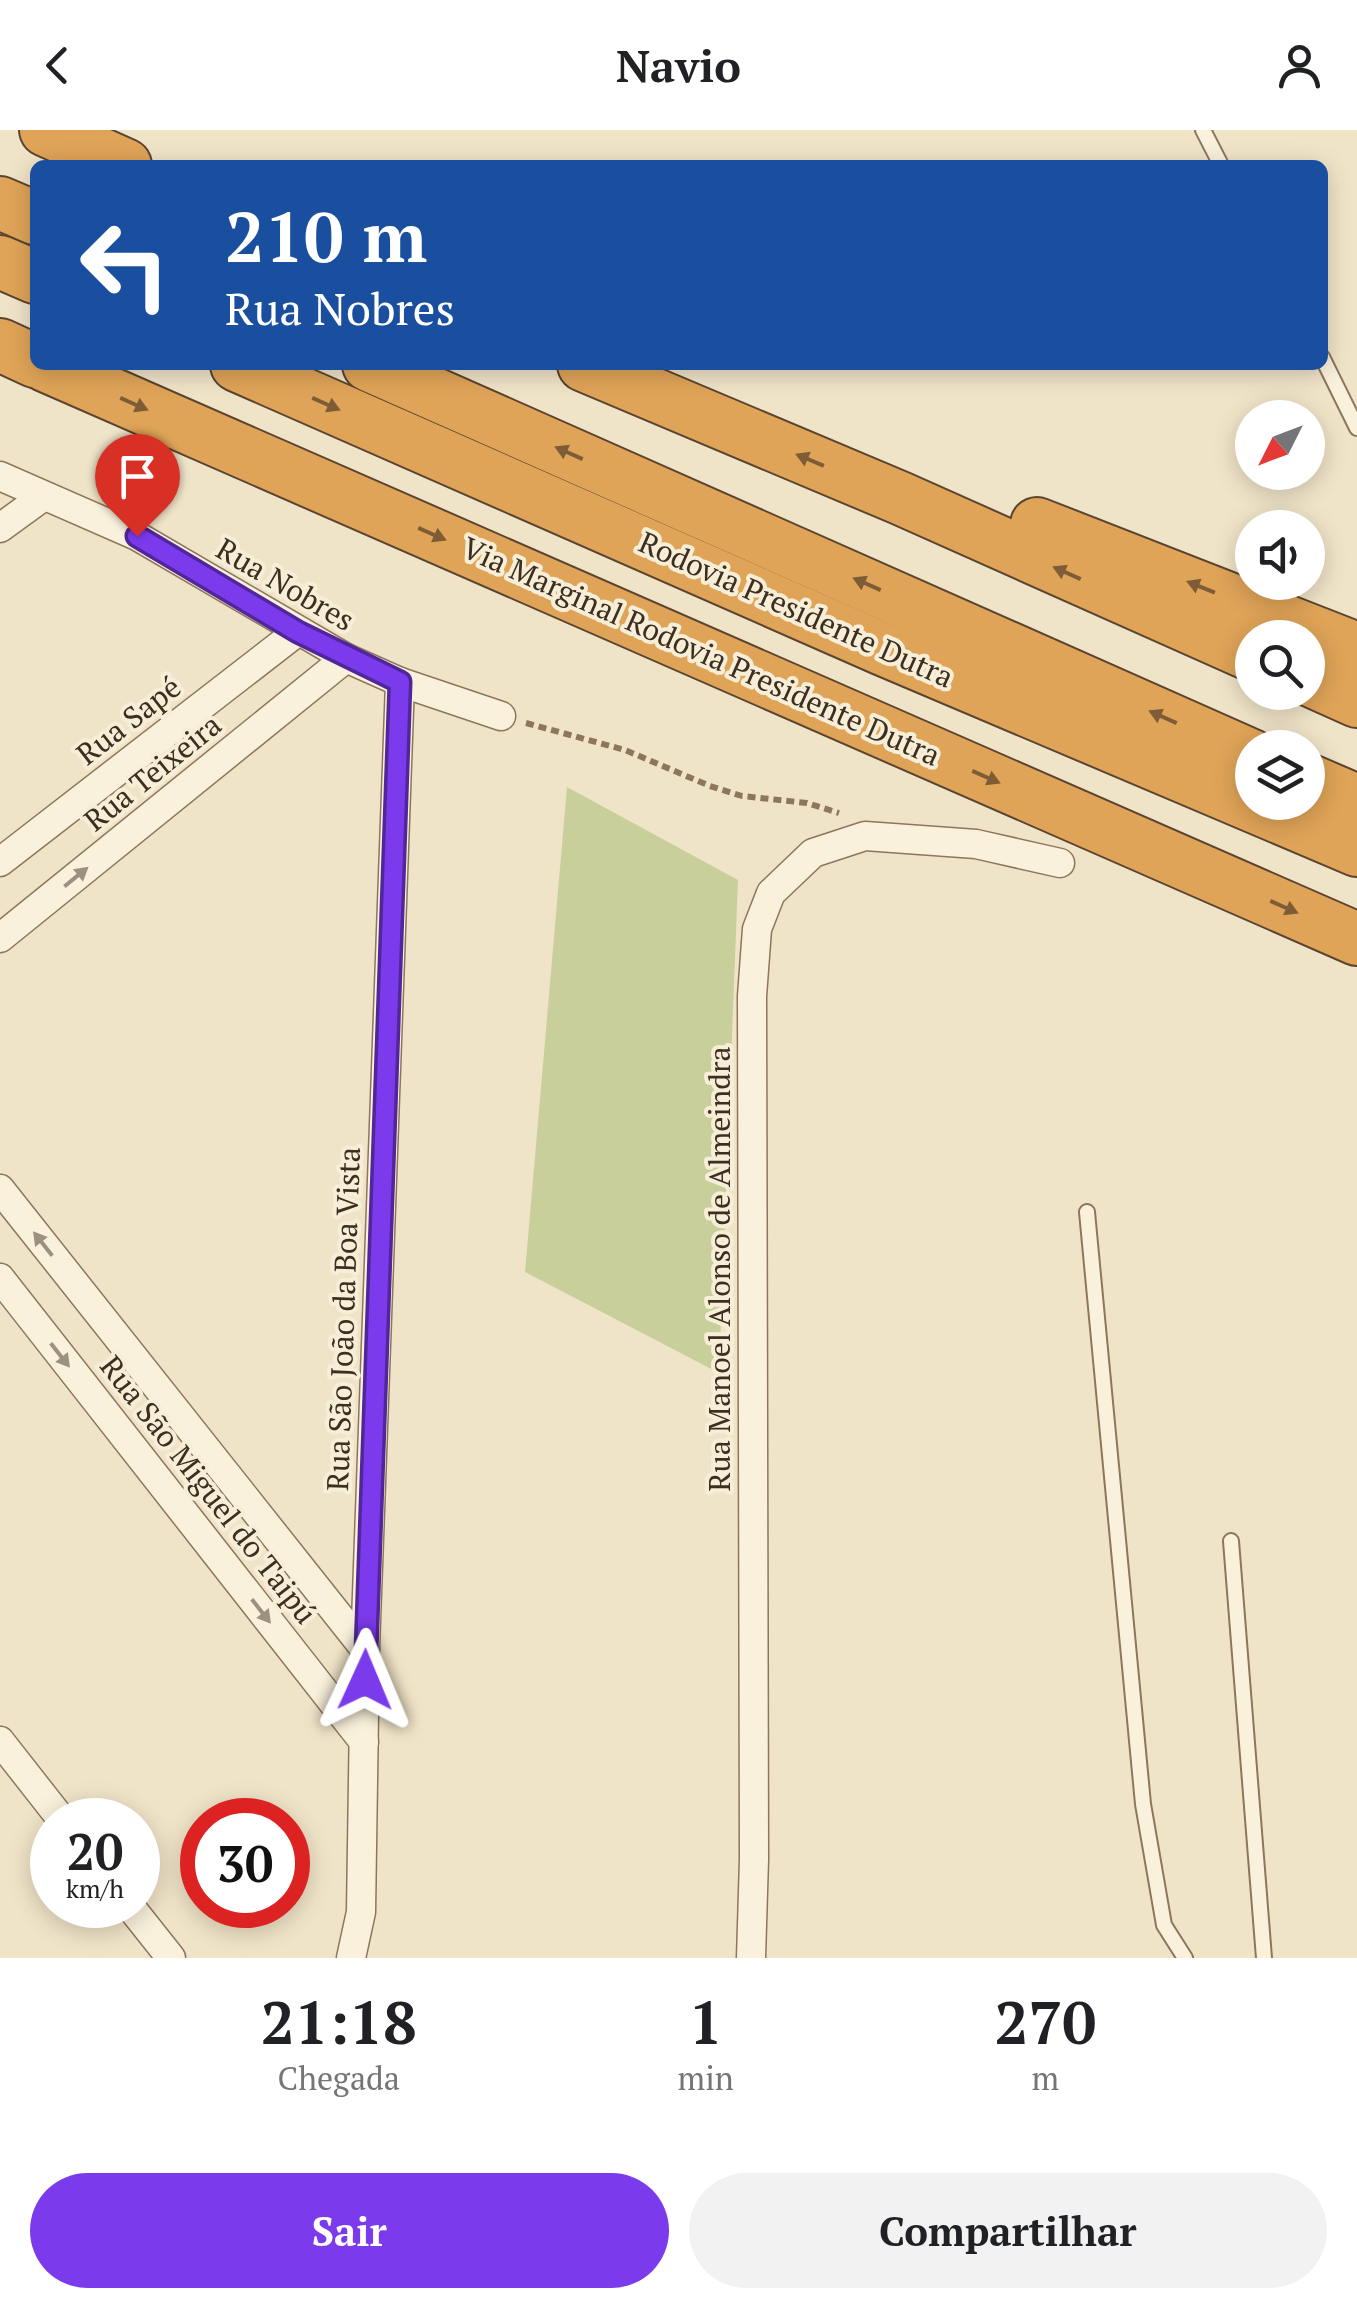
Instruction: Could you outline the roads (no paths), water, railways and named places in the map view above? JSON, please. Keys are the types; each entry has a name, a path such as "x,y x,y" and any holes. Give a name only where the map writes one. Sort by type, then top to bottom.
{"highway":[{"path":"46,130 115,160"},
{"path":"0,202 30,216"},
{"path":"0,262 30,275"},
{"path":"0,345 30,359"},
{"name":"Via Marginal Rodovia Presidente Dutra","path":"56,370 1357,939"},
{"name":"Rodovia Presidente Dutra","path":"247,370 1357,850"},
{"name":"Rodovia Presidente Dutra","path":"379,370 1235,748"},
{"path":"596,370 900,498 1235,647"},
{"path":"900,498 1000,510 1357,649"},
{"path":"1325,687 1357,701"},
{"path":"1325,788 1357,802"}],"street":[{"name":"Rua Nobres","path":"0,476 137,536 346,658 400,682 501,716"},
{"path":"0,528 44,496"},
{"name":"Rua Sapé","path":"0,862 298,632"},
{"name":"Rua Teixeira","path":"0,938 346,658"},
{"name":"Rua São João da Boa Vista","path":"351,1958 362,1912 365,1649 400,682"},
{"name":"Rua Manoel Alonso de Almeindra","path":"751,1958 752,996 757,929 771,893 813,852 865,836 976,844 1060,863"},
{"name":"Rua São Miguel do Taipú","path":"0,1189 365,1649"},
{"name":"Rua São Miguel do Taipú","path":"0,1278 364,1742"},
{"path":"0,1741 45,1798"},
{"path":"147,1928 171,1958"}],"lane":[{"path":"1204,130 1219,160"},
{"path":"1328,369 1357,428"},
{"path":"1086,1212 1143,1804 1164,1926 1184,1958"},
{"path":"1231,1541 1264,1958"}]}
